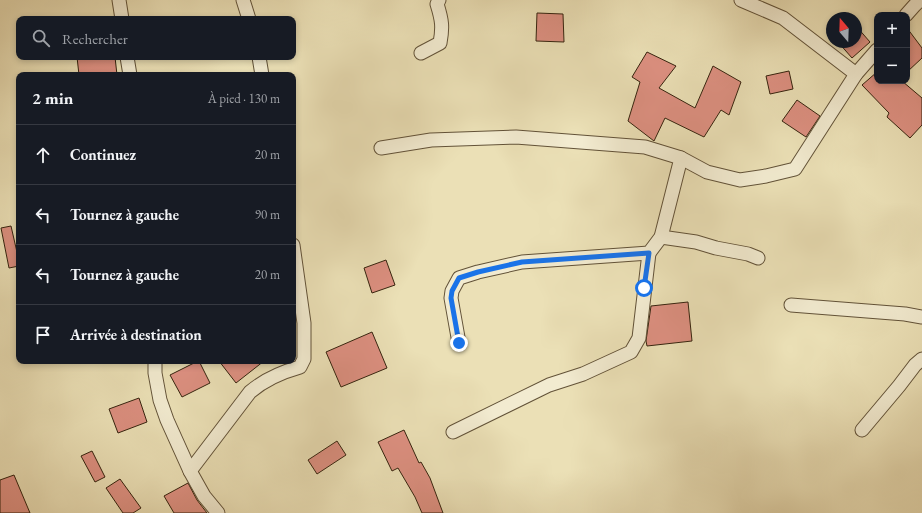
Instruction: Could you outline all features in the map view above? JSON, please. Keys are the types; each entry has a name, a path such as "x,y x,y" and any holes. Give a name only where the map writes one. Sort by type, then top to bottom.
{"street":[{"path":"119,0 122,16"},
{"path":"243,0 248,16"},
{"path":"421,53 440,43 442,31 441,18 437,4 439,0"},
{"path":"741,0 783,18 856,74"},
{"path":"909,12 920,0"},
{"path":"779,10 856,74"},
{"path":"381,148 431,140 516,137 645,147 681,158 707,172 740,180 766,176 795,169 856,74 874,53"},
{"path":"128,60 130,72"},
{"path":"260,60 262,72"},
{"path":"453,432 549,385 583,374 631,352 639,338 649,253 661,237 681,158"},
{"path":"661,237 696,242 716,248 748,254 758,258"},
{"path":"459,343 451,298 452,291 459,278 522,262 649,253"},
{"path":"190,471 250,392 259,384 300,367 304,359 304,324 296,267"},
{"path":"791,305 905,314 922,318"},
{"path":"862,430 915,365 922,359"},
{"path":"155,364 160,400 167,420 190,471 204,496 218,513"}],"building":[{"path":"537,13 563,14 564,42 536,41"},
{"path":"910,32 922,48 922,58 910,69"},
{"path":"862,33 870,42 852,58 843,48 862,48"},
{"path":"647,52 676,66 659,88 695,108 713,66 741,82 729,115 721,110 704,137 665,118 654,141 628,121 640,82 632,77"},
{"path":"77,60 115,60 117,72 79,72"},
{"path":"789,71 793,89 770,94 766,76"},
{"path":"874,75 874,84 906,84 922,98 922,125 910,138 887,117 889,113 862,85"},
{"path":"797,100 820,116 806,137 782,121"},
{"path":"11,226 16,248 16,267 9,268 1,228"},
{"path":"386,260 395,285 372,293 364,268"},
{"path":"688,302 692,341 647,346 646,341 651,306"},
{"path":"372,332 387,368 341,387 326,352"},
{"path":"192,364 200,364 210,383 182,397 170,375"},
{"path":"221,364 260,364 236,383"},
{"path":"139,398 147,422 118,433 109,409"},
{"path":"404,430 419,463 421,462 430,478 443,513 422,513 415,497 398,468 392,471 378,442"},
{"path":"337,441 346,455 317,474 308,460"},
{"path":"92,451 105,477 95,482 81,456"},
{"path":"14,475 30,513 0,513 0,480"},
{"path":"120,479 141,508 133,513 123,513 106,488"},
{"path":"188,483 197,500 207,513 174,513 164,496"}],"route":[{"path":"459,343 451,298 452,291 459,278 478,272 522,262 649,253 644,288"}]}
